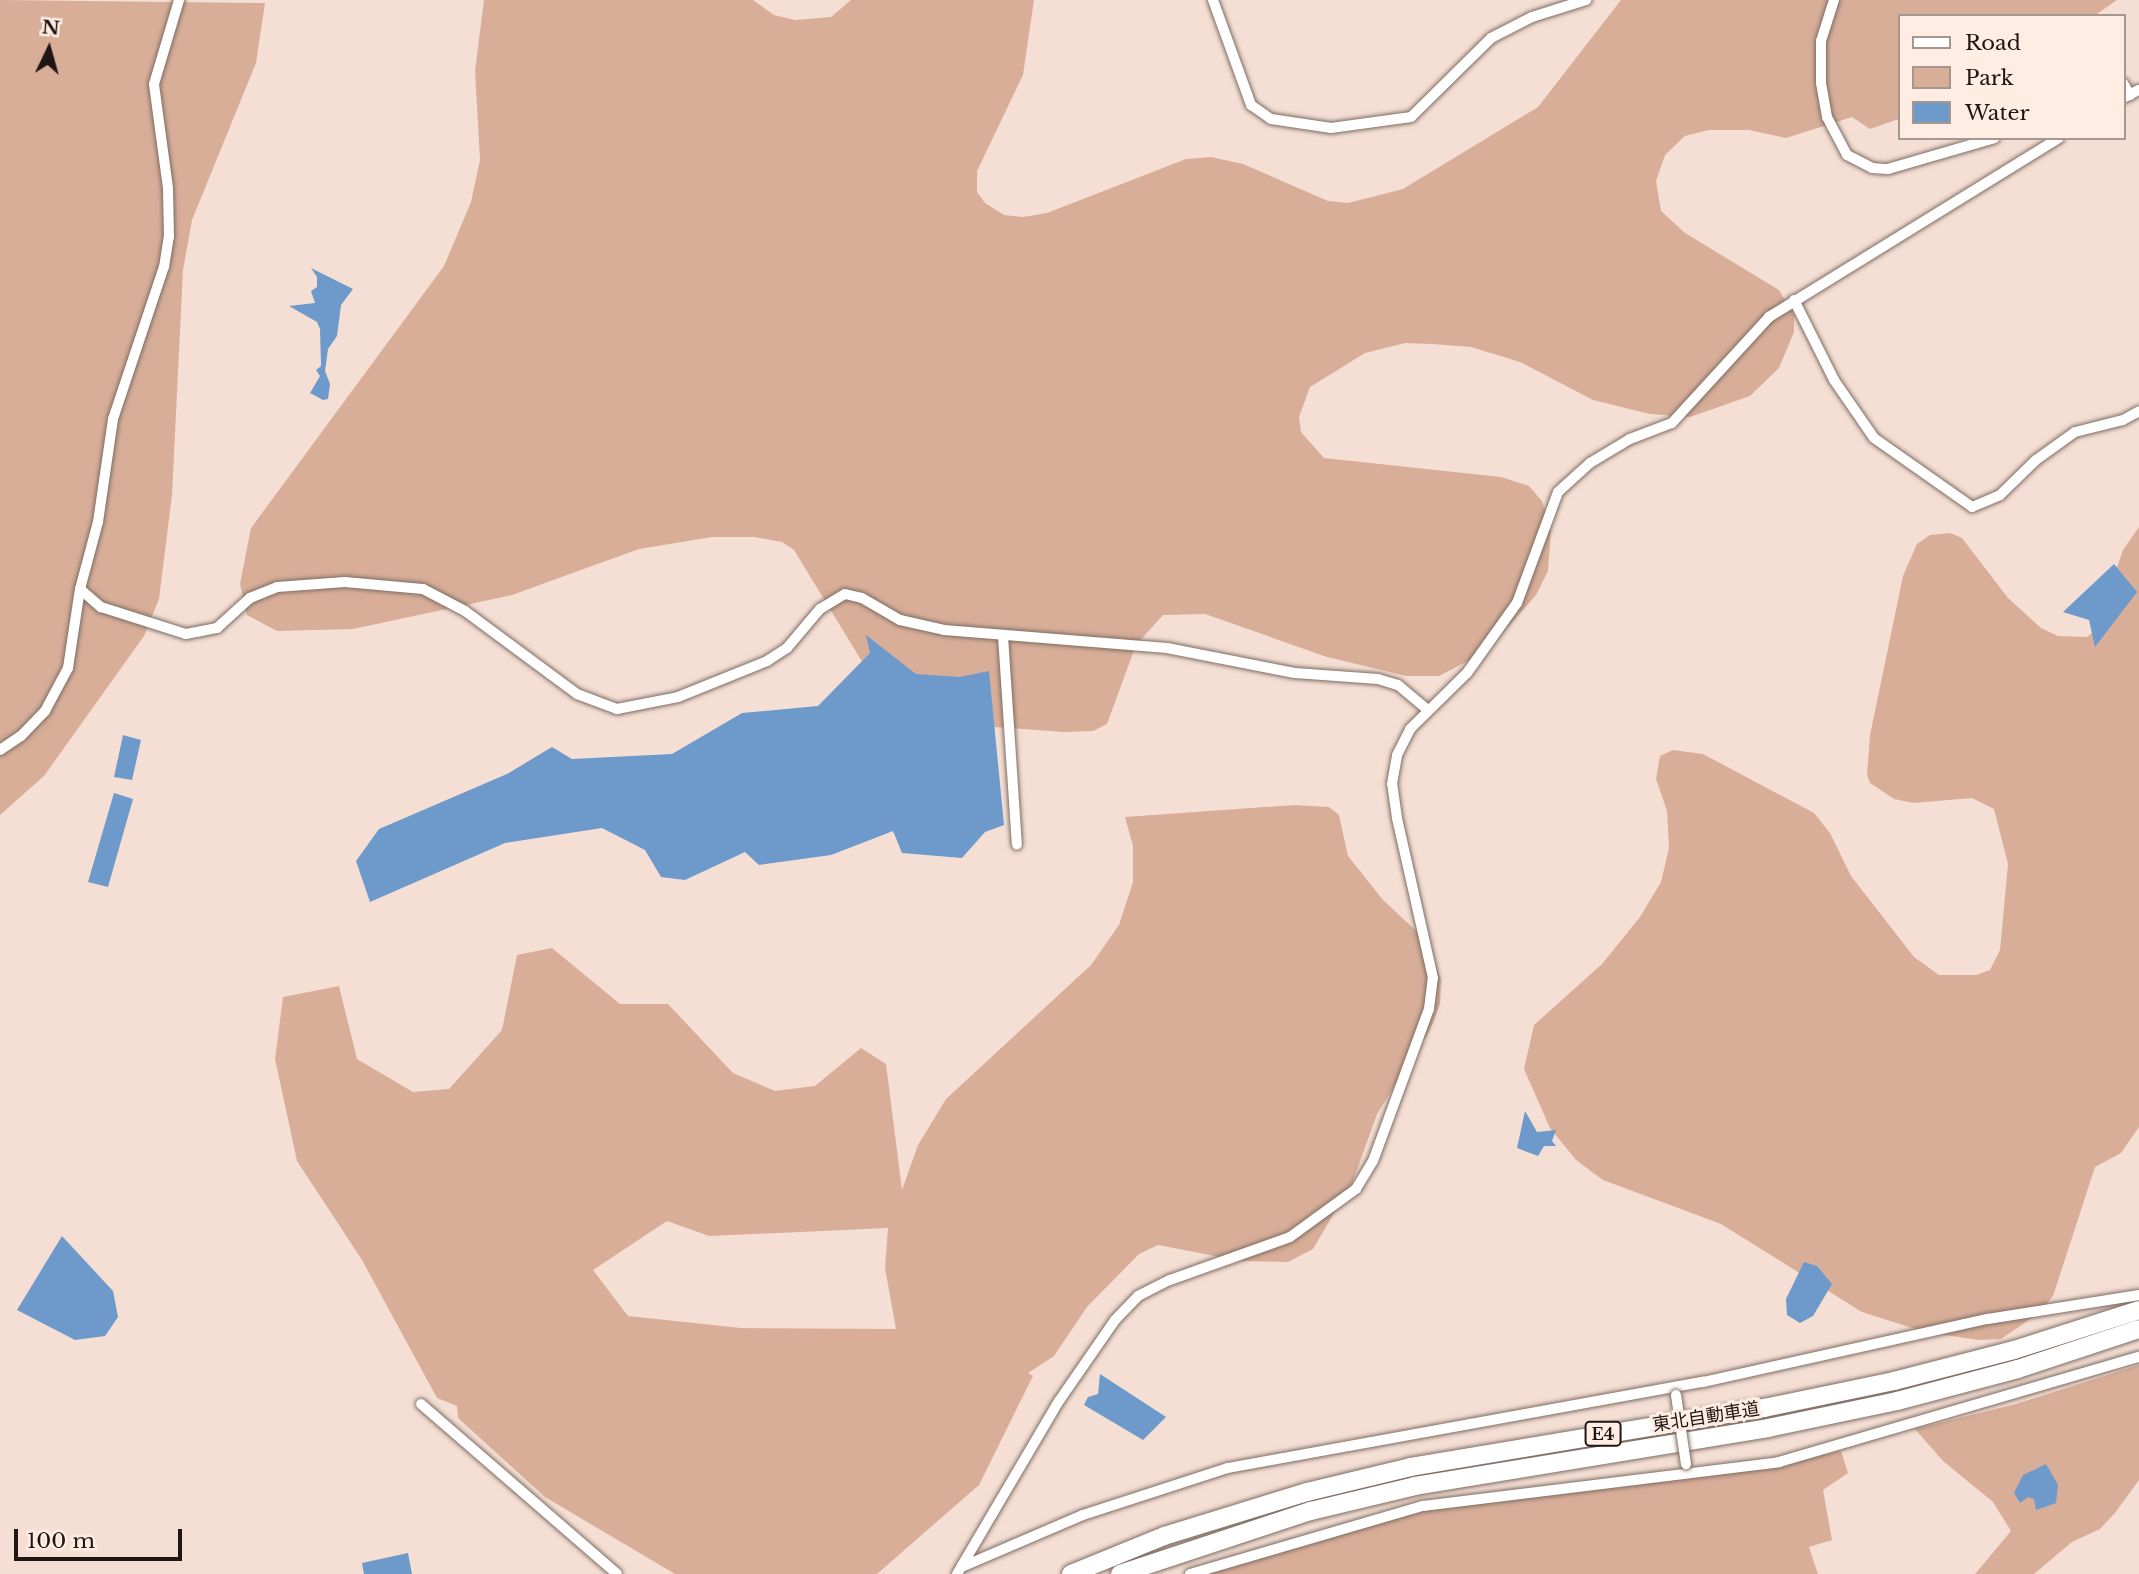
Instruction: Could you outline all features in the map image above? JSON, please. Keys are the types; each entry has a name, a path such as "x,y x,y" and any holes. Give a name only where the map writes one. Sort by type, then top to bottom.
{"highway":[{"name":"東北自動車道","path":"1071,1574 1164,1536 1307,1492 1411,1467 1764,1408 1894,1381 2014,1350 2139,1310"},
{"name":"東北自動車道","path":"1120,1574 1311,1511 1415,1486 1768,1427 1897,1401 2018,1369 2139,1329"}],"street":[{"path":"0,750 31,727 62,684 80,589 99,522 113,419 167,253 168,188 154,85 179,0"},
{"path":"1213,0 1251,105 1271,119 1331,128 1411,117 1491,38 1532,17 1586,0"},
{"path":"1834,0 1821,41 1821,83 1828,117 1847,155 1872,168 1888,169 1988,140"},
{"path":"960,1570 1059,1401 1115,1320 1138,1296 1170,1280 1290,1237 1356,1189 1373,1161 1429,1009 1433,978 1392,784 1397,755 1410,729 1467,673 1517,603 1558,492 1590,463 1630,439 1672,423 1769,317 2056,140"},
{"path":"1794,300 1834,380 1874,438 1972,506 2000,495 2036,460 2075,432 2123,420 2139,411"},
{"path":"80,589 101,607 186,634 217,628 250,598 277,587 345,582 423,589 465,611 577,694 617,709 678,697 767,661 787,648 820,609 845,594 862,598 915,625 1003,636 1167,648 1295,673 1378,679 1398,685 1428,710"},
{"path":"1003,636 1017,845"},
{"path":"960,1570 1104,1507 1228,1468 1673,1391 1921,1332 2139,1295"},
{"path":"1190,1574 1423,1506 1685,1468 1779,1462 1830,1450 2139,1357"},
{"path":"1673,1391 1685,1468"},
{"path":"421,1404 617,1574"}],"green space":[{"path":"0,0 265,3 256,63 192,220 183,270 172,495 159,599 144,636 44,776 0,815"},
{"path":"484,0 753,0 774,15 795,20 831,17 851,0 1034,0 1023,75 977,171 977,192 985,203 1004,215 1023,217 1047,213 1186,159 1211,157 1243,164 1328,201 1348,203 1403,189 1538,107 1621,0 2117,0 2097,14 1898,14 1898,119 1870,129 1852,117 1786,138 1749,130 1709,130 1685,136 1665,155 1656,181 1661,211 1685,233 1779,290 1794,315 1794,332 1779,368 1750,396 1690,417 1650,414 1593,400 1520,362 1471,347 1405,343 1365,353 1310,387 1299,417 1301,432 1324,458 1501,477 1529,486 1542,501 1551,530 1548,571 1536,595 1487,651 1439,676 1406,676 1327,657 1205,614 1163,615 1136,645 1107,724 1093,731 1064,732 981,726 883,696 794,550 782,542 754,537 712,537 639,549 512,595 353,629 277,631 247,615 240,584 251,528 444,266 471,202 480,160 475,71"},
{"path":"2139,527 2139,1127 2121,1153 2095,1167 2053,1296 2039,1313 2001,1339 1979,1340 1925,1332 1862,1312 1721,1224 1603,1180 1576,1160 1550,1128 1524,1069 1534,1025 1602,964 1640,917 1661,882 1669,848 1667,811 1656,779 1660,756 1673,750 1703,754 1814,813 1830,833 1851,876 1914,957 1939,975 1976,975 1990,970 2000,950 2008,864 1994,809 1972,798 1914,803 1894,799 1870,783 1867,775 1870,735 1903,576 1917,544 1930,535 1950,533 1962,538 2008,598 2041,628 2058,636 2087,637 2095,631 2123,550"},
{"path":"1295,805 1329,807 1339,815 1348,856 1383,900 1426,940 1441,980 1440,1004 1430,1030 1377,1114 1353,1181 1313,1249 1288,1262 1241,1261 1158,1245 1139,1254 1087,1307 1054,1356 1028,1373 1033,1376 979,1485 877,1574 675,1574 545,1497 458,1418 457,1406 437,1398 362,1260 297,1161 275,1059 283,997 339,986 357,1059 413,1092 449,1089 502,1030 517,955 552,948 620,1004 668,1004 733,1073 775,1091 815,1086 861,1048 886,1064 902,1190 918,1145 946,1099 1091,965 1119,925 1133,882 1133,846 1125,817","holes":["667,1221 709,1236 888,1228 885,1268 896,1329 741,1328 628,1316 593,1270"]},
{"path":"2139,1365 2139,1480 2115,1513 2100,1529 2072,1542 2034,1574 1975,1574 2011,1531 1993,1502 1943,1461 1915,1429 2016,1404"},
{"path":"1841,1451 1848,1473 1823,1490 1832,1540 1809,1547 1818,1574 1199,1574 1423,1509 1779,1465"}],"water":[{"path":"311,268 353,289 341,305 337,336 328,349 325,371 330,384 328,399 323,400 310,393 320,376 316,370 321,366 320,329 317,322 289,306 315,303 311,291 317,287 317,277"},
{"path":"2114,564 2137,592 2095,647 2089,620 2063,612"},
{"path":"866,635 916,674 960,677 989,671 1004,825 985,832 962,858 902,853 893,831 831,855 759,865 745,852 685,880 661,877 645,850 602,828 505,843 370,902 356,861 379,829 507,774 552,747 572,759 672,754 742,713 818,706 870,653"},
{"path":"123,735 141,740 132,780 114,777"},
{"path":"114,793 133,799 108,887 88,882"},
{"path":"1525,1111 1537,1132 1556,1130 1552,1141 1556,1146 1544,1146 1538,1156 1517,1148"},
{"path":"62,1236 113,1291 118,1317 105,1336 75,1340 17,1310"},
{"path":"1804,1262 1817,1266 1832,1284 1813,1316 1800,1323 1787,1315 1786,1299"},
{"path":"1100,1374 1166,1417 1143,1440 1084,1405 1088,1397 1098,1394"},
{"path":"2046,1464 2058,1485 2056,1503 2036,1510 2034,1499 2028,1497 2020,1503 2014,1493 2023,1475"},
{"path":"408,1553 412,1574 364,1574 362,1563"}]}
